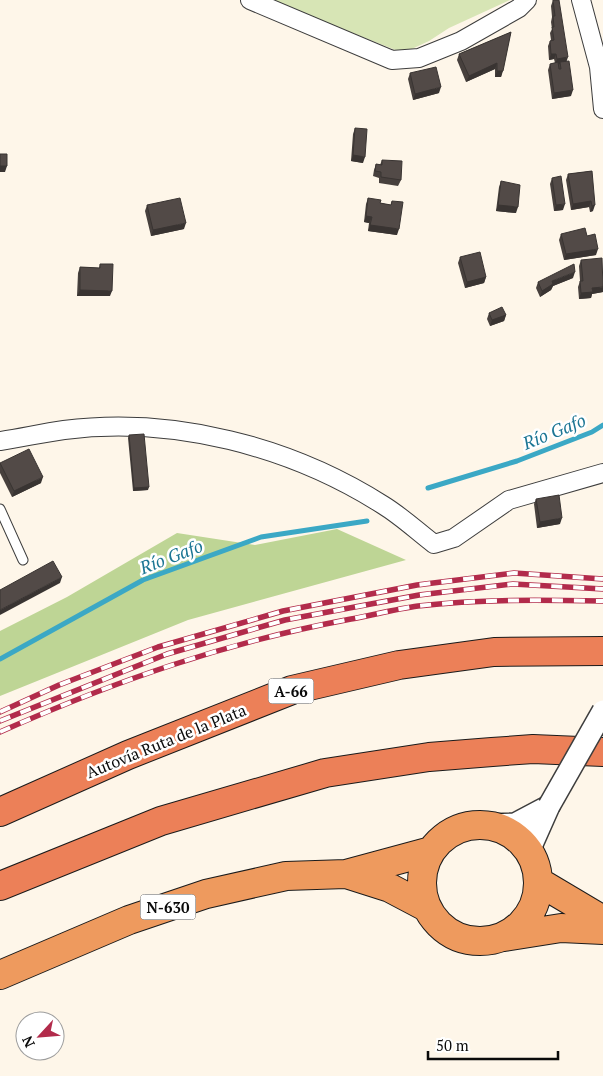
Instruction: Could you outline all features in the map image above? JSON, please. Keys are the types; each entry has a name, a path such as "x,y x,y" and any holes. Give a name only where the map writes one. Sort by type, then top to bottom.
{"highway":[{"name":"Autovía Ruta de la Plata","path":"0,812 128,755 292,690 399,665 494,652 603,651"},
{"path":"0,886 161,821 325,773 429,757 492,752 533,749 603,752"},
{"name":"N-630","path":"504,937 522,926 536,901 539,882 537,867 529,851 514,835 490,825 469,825 455,830 441,839 431,851 423,868 422,890 426,908 437,923 450,934 466,941 483,942 561,928 603,930"},
{"name":"N-630","path":"0,975 129,920 206,894 286,876 346,874 431,851"},
{"name":"N-630","path":"346,874 390,888 426,908"},
{"path":"539,882 603,920"}],"street":[{"path":"250,0 392,60 419,58 461,41 519,8 527,0"},
{"path":"581,0 601,67 603,109"},
{"path":"0,442 65,430 132,428 178,430 252,445 320,470 383,505 434,544 454,538 509,500 603,473"},
{"path":"529,851 549,806 603,711"},
{"path":"490,825 515,824 549,806"}],"lane":[{"path":"0,509 23,560"}],"green space":[{"path":"270,0 510,0 449,28 429,41 403,53"},
{"path":"337,529 406,560 188,620 0,696 0,631 67,597 177,533 255,545"}],"building":[{"path":"553,0 559,0 568,57 557,59 556,54 551,54 550,41 554,40 552,27 554,27 553,16 555,16"},
{"path":"511,32 503,71 497,71 497,63 469,76 459,54"},
{"path":"569,61 573,90 554,93 550,64 558,62 559,69 561,69 560,62"},
{"path":"436,67 441,87 415,94 410,73"},
{"path":"355,128 367,129 365,157 353,155"},
{"path":"0,154 7,154 7,166 0,166"},
{"path":"382,160 402,161 401,180 381,177 381,172 375,171 376,164 382,165"},
{"path":"592,171 595,205 592,206 591,201 573,204 568,174"},
{"path":"561,176 565,204 556,205 552,178"},
{"path":"501,181 520,185 518,207 498,205"},
{"path":"180,198 186,223 153,230 147,205"},
{"path":"368,198 381,200 380,203 391,205 392,201 403,202 399,229 370,225 372,217 366,216"},
{"path":"585,228 587,236 595,234 598,249 566,254 561,234"},
{"path":"480,252 486,277 467,282 460,257"},
{"path":"602,258 603,287 592,288 593,292 581,293 580,281 583,281 581,260"},
{"path":"100,264 113,264 112,291 80,290 80,267 100,268"},
{"path":"574,264 575,272 552,281 553,284 542,291 538,282"},
{"path":"502,307 506,315 492,320 489,313"},
{"path":"144,434 149,487 134,488 129,435"},
{"path":"29,449 43,477 14,491 0,463"},
{"path":"559,495 562,518 540,522 536,499"},
{"path":"53,561 62,577 0,610 0,590"}],"waterway":[{"name":"Río Gafo","path":"428,488 517,461 592,432 603,425"},
{"name":"Río Gafo","path":"0,659 143,580 261,537 367,521"}],"railway":[{"path":"0,712 59,685 158,647 283,611 417,585 514,573 603,579"},
{"path":"0,721 167,654 285,620 419,595 513,584 603,589"},
{"path":"0,732 86,696 172,665 216,651 305,628 418,606 511,600 603,601"}]}
